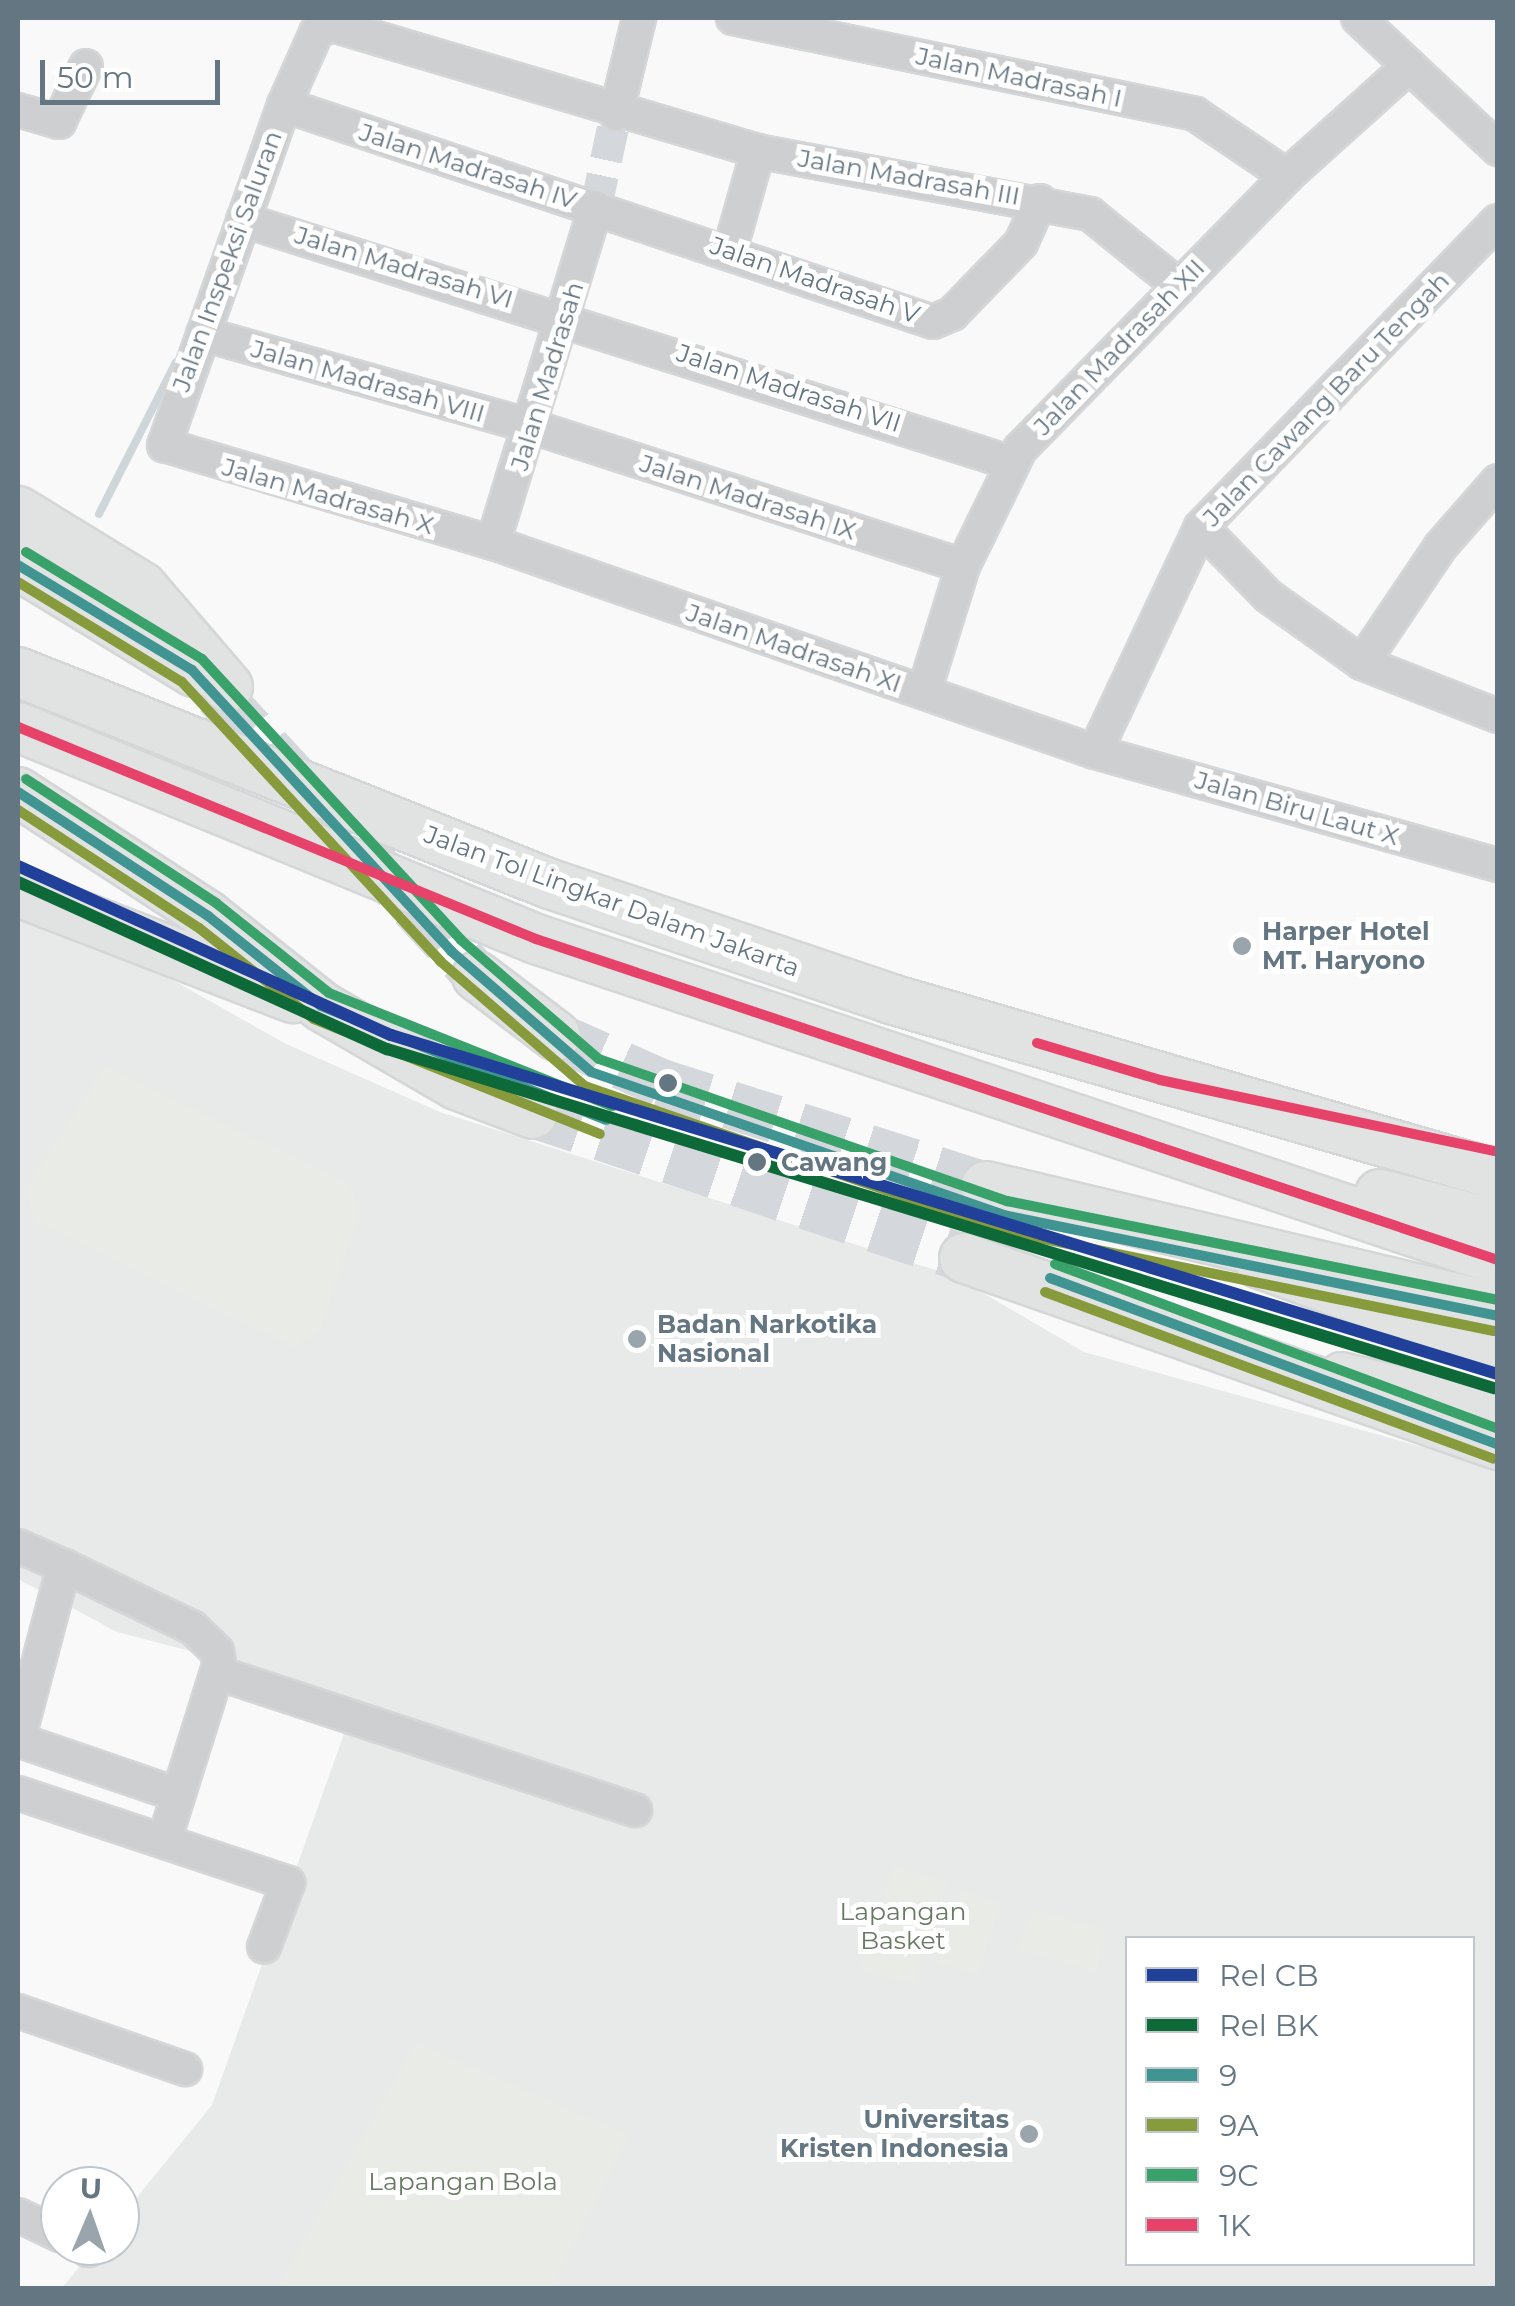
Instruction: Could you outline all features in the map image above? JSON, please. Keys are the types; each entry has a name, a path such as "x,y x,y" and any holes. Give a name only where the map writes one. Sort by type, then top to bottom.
{"highway":[{"path":"18,511 142,587 223,691 129,626 18,565"},
{"name":"Jalan Tol Lingkar Dalam Jakarta","path":"18,672 550,884 1160,1080"},
{"path":"18,727 536,940 1498,1260"},
{"path":"18,792 172,892 321,1006 457,1085 533,1114"},
{"path":"18,825 172,892"},
{"path":"18,892 321,1006"},
{"path":"477,976 556,1036"},
{"path":"1160,1080 1498,1152"},
{"path":"1160,1080 1498,1175"},
{"path":"995,1094 1498,1224"},
{"path":"986,1186 1179,1236 1498,1308"},
{"path":"964,1258 1498,1446"}],"main road":[{"path":"1179,1236 1498,1354"},
{"path":"1206,1342 1498,1410"}],"street":[{"path":"616,114 639,18"},
{"name":"Jalan Madrasah I","path":"734,18 1196,114 1287,176"},
{"path":"1358,18 1498,149"},
{"name":"Jalan Madrasah III","path":"323,26 616,114 758,151 1040,201 1112,224 1179,286"},
{"name":"Jalan Inspeksi Saluran","path":"164,444 284,105 323,26"},
{"path":"18,110 59,122 86,66"},
{"name":"Jalan Madrasah XII","path":"924,692 964,566 1012,462 1287,176 1409,66"},
{"name":"Jalan Madrasah IV","path":"284,105 596,207"},
{"path":"730,250 758,151"},
{"name":"Jalan Madrasah V","path":"596,207 938,321 1020,242 1040,201"},
{"name":"Jalan Madrasah","path":"493,543 533,427 596,207"},
{"name":"Jalan Madrasah VI","path":"242,220 566,317"},
{"name":"Jalan Cawang Baru Tengah","path":"1095,752 1201,528 1498,222"},
{"name":"Jalan Madrasah VII","path":"566,317 1012,462"},
{"name":"Jalan Madrasah VIII","path":"203,334 533,427"},
{"name":"Jalan Madrasah IX","path":"533,427 964,566"},
{"name":"Jalan Madrasah X","path":"164,444 493,543"},
{"path":"1362,662 1441,546 1498,482"},
{"path":"1201,528 1268,596 1362,662 1498,716"},
{"name":"Jalan Madrasah XI","path":"493,543 1095,752"},
{"name":"Jalan Biru Laut X","path":"1095,752 1498,865"},
{"path":"18,1546 193,1628 217,1651 218,1669 164,1842"},
{"path":"64,1566 18,1740 176,1794"},
{"path":"218,1669 635,1810"},
{"path":"18,1793 288,1883 264,1946"},
{"path":"18,2011 185,2069"}],"shaded area":[{"path":"18,893 286,1044 440,1112 954,1276 1084,1352 1497,1468 1497,2288 62,2288 80,2266 140,2266 140,2193 212,2105 351,1714 240,1664 117,1632 18,1579"}],"green space":[{"path":"106,1066 350,1185 360,1209 320,1331 293,1347 36,1222 25,1189"},
{"name":"Lapangan Basket","path":"893,1866 947,1882 914,1984 859,1971"},
{"path":"962,1891 1001,1903 978,1974 938,1964"},
{"path":"1033,1910 1106,1929 1096,1972 1018,1949"},
{"name":"Lapangan Bola","path":"416,2043 629,2135 551,2288 277,2288"}],"waterway":[{"path":"99,514 176,362"}],"tunnel":[{"path":"596,207 616,114"},
{"path":"218,695 477,976"},
{"path":"556,1036 661,1083 986,1186"},
{"path":"533,1114 964,1258"}],"rail line":[{"name":"CB","path":"18,866 391,1035 1498,1374"},
{"name":"BK","path":"18,882 387,1049 1494,1388"}],"transit line":[{"name":"9C","path":"26,552 202,659 461,940 599,1059 1007,1201 1498,1300"},
{"name":"9","path":"18,565 192,670 451,951 591,1072 1003,1215 1498,1316"},
{"name":"9A","path":"18,582 182,682 440,961 585,1086 1000,1230 1494,1331"},
{"name":"1K","path":"18,727 536,939 1498,1260"},
{"name":"9C","path":"26,779 216,903 329,993 612,1106"},
{"name":"9","path":"18,792 208,916 321,1006 606,1120"},
{"name":"9A","path":"18,810 199,928 314,1019 600,1134"},
{"name":"1K","path":"1037,1043 1160,1080 1498,1152"},
{"name":"9C","path":"1055,1264 1498,1429"},
{"name":"9","path":"1050,1278 1498,1445"},
{"name":"9A","path":"1045,1292 1493,1459"}],"place":[{"name":"Harper Hotel MT. Haryono","path":"1242,946"},
{"name":"Cawang","path":"757,1162"},
{"name":"Badan Narkotika Nasional","path":"637,1339"},
{"name":"Universitas Kristen Indonesia","path":"1029,2134"}]}
